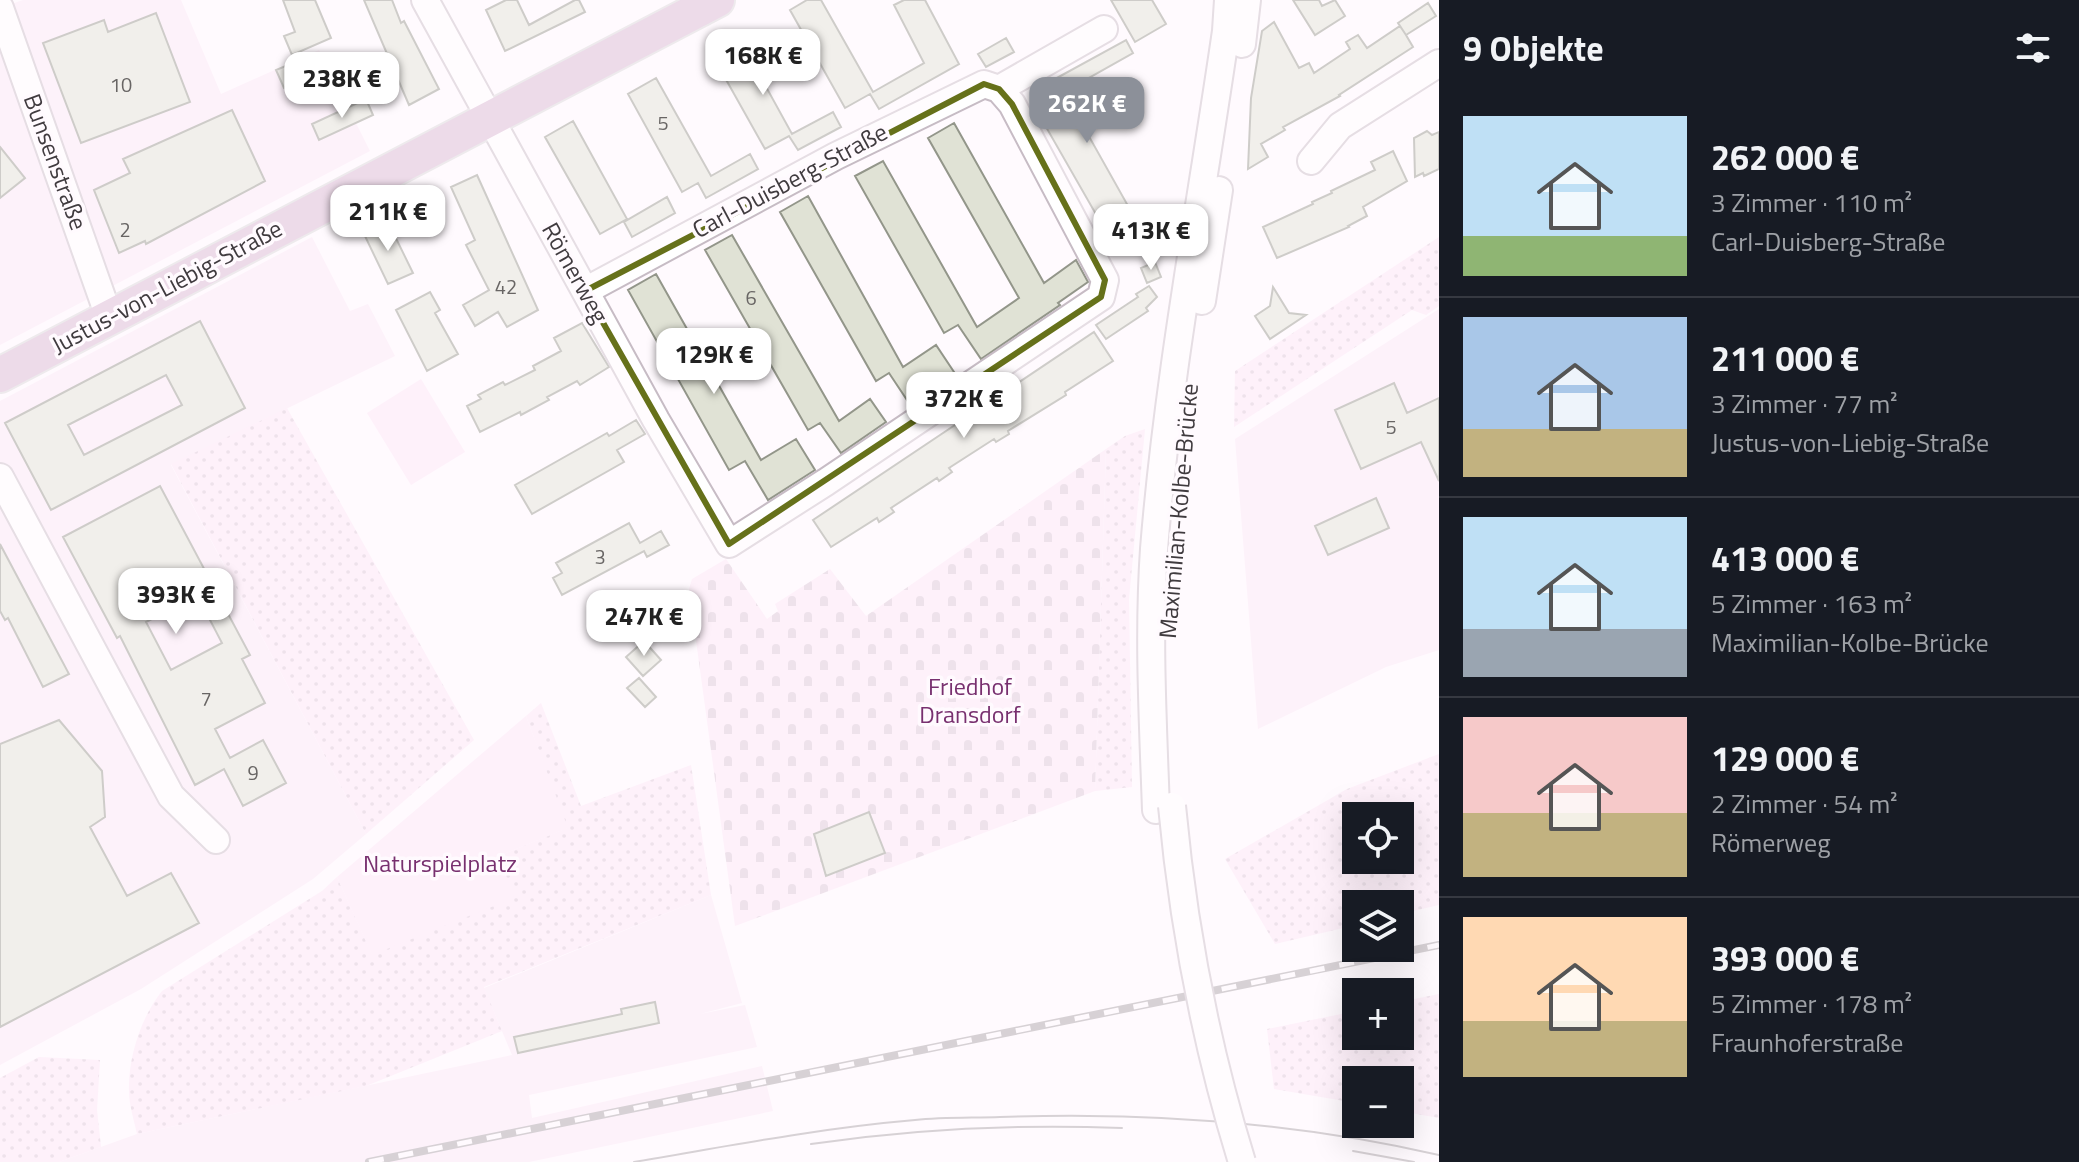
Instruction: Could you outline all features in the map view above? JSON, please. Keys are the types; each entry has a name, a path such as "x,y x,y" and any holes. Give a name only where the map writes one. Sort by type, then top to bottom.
{"main road":[{"name":"Justus-von-Liebig-Straße","path":"0,375 717,0"}],"street":[{"name":"Römerweg","path":"425,0 488,119 729,544 1101,297 1105,280 1012,104 999,89"},
{"name":"Maximilian-Kolbe-Brücke","path":"1228,0 1161,475 1152,621 1164,808 1224,1105 1242,1162"},
{"name":"Maximilian-Kolbe-Brücke","path":"1225,1162 1183,990 1162,880 1171,552 1191,369 1247,0"},
{"name":"Bunsenstraße","path":"0,8 109,317"},
{"name":"Carl-Duisberg-Straße","path":"585,291 911,118 984,84 999,89 1104,29"},
{"path":"1311,161 1340,126 1439,63"},
{"path":"0,477 171,796 216,840"}],"highlighted area":[{"path":"984,84 999,89 1012,104 1105,280 1101,297 729,544 585,291"}],"shaded area":[{"path":"23,0 181,0 221,94 319,50 370,151 0,345 0,8"},
{"path":"312,237 350,311 368,304 395,356 171,465 366,834 313,879 141,989 0,1065 0,401"},
{"path":"1439,309 1439,650 1386,667 1258,729 1235,439"},
{"path":"711,895 742,1003 700,1014 745,1005 757,1047 529,1095 532,1118 762,1066 773,1111 529,1162 59,1162 137,1134 512,1055 484,988"}],"green space":[{"path":"1439,237 1439,306 1426,315 1412,310 1234,427 1235,371"},
{"path":"421,379 465,452 411,485 367,413"},
{"path":"287,408 474,740 366,834 171,464"},
{"path":"1145,429 1129,599 1132,787 1095,791 1106,449 1125,436"},
{"name":"Friedhof Dransdorf","path":"1106,449 1095,791 735,926 689,589 692,579 726,559 767,619 778,611 775,604 830,569 866,616","holes":["869,813 826,875 814,834"]},
{"path":"541,703 581,806 691,765 711,895 484,987 502,1031 366,1086 137,1134 129,1096 131,1065 142,1025 162,991 322,891 337,877 372,954 499,856 567,828 526,716"},
{"name":"Naturspielplatz","path":"526,716 568,828 499,856 514,898 372,955 337,877"},
{"path":"1439,754 1439,905 1414,911 1414,890 1342,890 1342,928 1275,944 1225,859 1347,789"},
{"path":"1439,994 1439,1118 1414,1114 1414,1066 1342,1066 1342,1101 1274,1089 1267,1029 1342,1014 1342,1050 1414,1050 1414,999"},
{"path":"39,1057 100,1060 97,1110 101,1147 59,1162 0,1162 0,1078"}],"building":[{"path":"283,0 315,0 331,38 292,55 284,36 295,32"},
{"path":"364,0 392,0 401,23 404,21 439,89 409,105"},
{"path":"506,0 517,0 529,25 575,0 579,0 585,12 505,51 486,10"},
{"path":"807,0 821,0 873,92 924,63 894,5 904,0 925,0 959,64 879,109 870,94 845,108 790,10"},
{"path":"1111,0 1152,0 1166,24 1135,42"},
{"path":"1293,0 1319,0 1322,6 1335,0 1345,16 1315,35"},
{"path":"1428,3 1436,16 1406,35 1413,47 1340,96 1283,127 1285,130 1261,144 1268,157 1248,169 1251,98 1262,31 1274,22 1299,68 1309,63 1314,73 1350,49 1346,42 1358,35 1367,48 1400,26 1398,23"},
{"path":"156,13 190,102 81,143 43,43 104,20 108,32"},
{"path":"741,33 769,83 765,85 792,134 833,112 841,127 798,150 789,136 765,149 710,51"},
{"path":"1006,38 1014,52 986,67 978,54"},
{"path":"1126,40 1133,53 1064,92 1141,229 1113,244 1038,113 1044,110 1033,91"},
{"path":"300,60 308,78 284,88 276,70"},
{"path":"656,78 711,176 750,154 758,169 706,198 698,183 682,192 628,94"},
{"path":"366,99 373,115 319,140 312,124"},
{"path":"232,110 265,181 146,244 145,241 119,253 94,190 130,173 123,159"},
{"path":"573,121 627,219 600,234 545,137"},
{"path":"954,123 1044,283 1076,260 1088,282 981,359 958,325 944,333 855,176 883,161 977,327 1019,298 928,138"},
{"path":"1427,131 1432,135 1439,132 1439,169 1415,177 1414,138"},
{"path":"0,147 25,178 0,198"},
{"path":"1393,151 1407,181 1363,207 1367,216 1349,227 1277,258 1263,227 1375,170 1371,162"},
{"path":"477,175 538,310 507,327 498,312 475,326 463,305 489,290 466,245 475,240 451,187"},
{"path":"808,196 903,367 936,345 956,375 911,406 889,373 876,381 780,212"},
{"path":"667,197 675,213 632,237 624,222"},
{"path":"388,222 413,273 388,284 364,234"},
{"path":"732,235 839,421 870,399 886,422 841,453 820,423 808,430 705,250"},
{"path":"1155,262 1161,277 1147,283 1141,268"},
{"path":"656,274 761,460 796,439 815,470 768,500 745,461 729,470 628,290"},
{"path":"1149,286 1157,297 1146,308 1148,311 1106,339 1096,325"},
{"path":"1273,287 1289,313 1306,315 1270,339 1255,316 1270,306"},
{"path":"430,292 440,310 435,313 458,354 427,371 396,310"},
{"path":"200,321 245,408 51,510 5,423","holes":["166,375 182,405 84,455 68,425"]},
{"path":"582,323 609,367 580,385 577,381 547,397 549,400 521,415 520,412 480,432 467,406 481,399 478,395 535,370 533,366 561,351 554,338"},
{"path":"1094,332 1113,361 1008,431 1009,434 996,442 994,439 949,468 952,472 939,481 937,478 891,508 894,512 879,522 877,518 831,547 813,520"},
{"path":"1394,383 1407,413 1439,398 1439,481 1421,442 1361,469 1335,410"},
{"path":"636,420 645,434 617,450 624,462 532,514 515,485"},
{"path":"160,486 250,655 242,659 265,703 215,729 230,758 263,740 286,783 243,806 224,769 195,785 120,636 117,638 63,537","holes":["197,595 222,643 171,670 146,622"]},
{"path":"1376,498 1389,528 1328,555 1315,526"},
{"path":"629,523 640,543 661,531 669,545 647,557 644,551 562,595 553,578 562,573 556,563"},
{"path":"0,544 69,674 43,687 8,618 5,620 0,611"},
{"path":"644,641 661,660 643,676 626,657"},
{"path":"639,678 656,697 645,707 627,688"},
{"path":"59,720 102,771 105,817 90,827 127,896 171,873 199,923 0,1027 0,744"},
{"path":"869,812 885,853 826,876 814,834"},
{"path":"655,1002 659,1023 518,1053 514,1037 622,1014 621,1009"}],"tram line":[{"path":"634,1162 880,1123 936,1118 1055,1116 1165,1118 1276,1127 1331,1134 1439,1155"},
{"path":"811,1144 966,1129 1122,1128"},
{"path":"1353,1151 1414,1162"}],"railway":[{"path":"369,1162 1439,945"}]}
